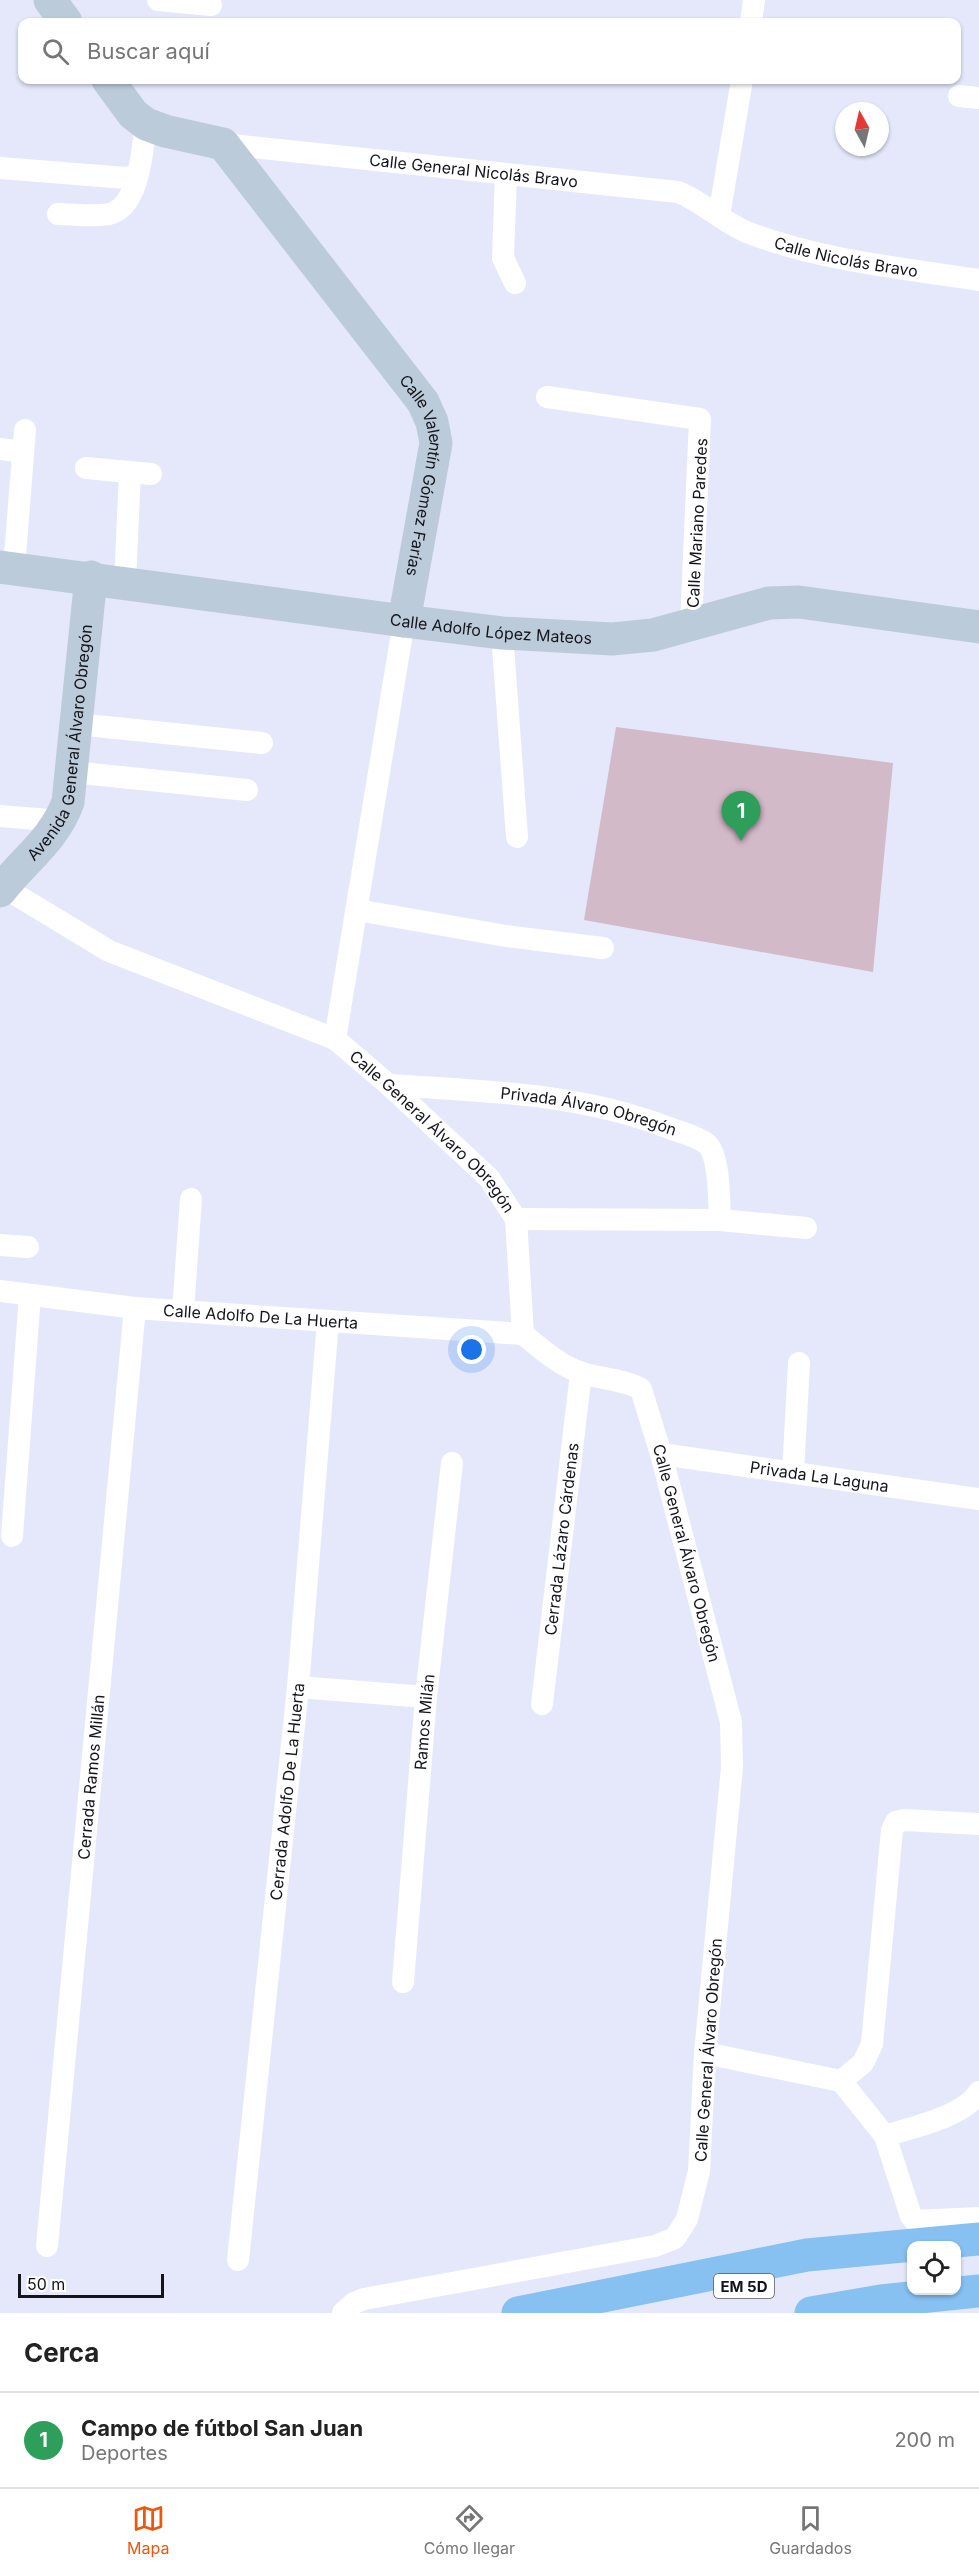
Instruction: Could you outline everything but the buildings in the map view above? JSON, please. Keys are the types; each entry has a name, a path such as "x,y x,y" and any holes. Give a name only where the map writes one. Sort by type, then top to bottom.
{"highway":[{"path":"518,2313 807,2255 979,2239"},
{"path":"961,2258 979,2256"},
{"name":"EM 5D","path":"609,2313 774,2280 907,2262"},
{"path":"811,2313 881,2301 979,2291"}],"main road":[{"path":"50,0 63,18"},
{"path":"111,84 133,114 146,124 165,131 223,144"},
{"name":"Calle Valentín Gómez Farías","path":"223,144 423,402 432,422 436,443 404,621"},
{"name":"Calle Adolfo López Mateos","path":"7,567 502,633 612,639 653,635 769,603 799,602 979,627"},
{"name":"Avenida General Álvaro Obregón","path":"2,889 46,842 61,821 68,802 91,578"}],"street":[{"path":"158,0 211,5"},
{"path":"752,18 754,0"},
{"path":"719,216 741,84"},
{"path":"58,213 109,214 122,209 134,189 146,124"},
{"name":"Calle General Nicolás Bravo","path":"223,144 678,192 698,199 719,216"},
{"path":"0,168 126,178 137,175"},
{"path":"506,174 503,258 515,283"},
{"name":"Calle Nicolás Bravo","path":"719,216 747,232 807,253 979,280"},
{"name":"Calle Mariano Paredes","path":"548,397 700,419 691,626"},
{"path":"0,449 24,441 7,567"},
{"path":"86,468 141,473 125,582"},
{"name":"Calle Valentín Gómez Farías","path":"335,1040 404,621"},
{"path":"502,633 517,837"},
{"path":"77,724 262,743"},
{"path":"72,772 247,790"},
{"path":"0,816 61,821"},
{"name":"Calle General Álvaro Obregón","path":"2,889 109,951 335,1040 389,1085 489,1178 516,1219 523,1334 553,1359 581,1373 633,1385 641,1389 661,1454 731,1722 732,1767 705,2053 699,2170 687,2219 675,2238 655,2246 364,2299 354,2303 343,2313"},
{"path":"357,910 506,936 603,948"},
{"name":"Privada Álvaro Obregón","path":"389,1085 532,1095 633,1113 695,1138 707,1144 714,1155 720,1220"},
{"path":"183,1311 191,1199"},
{"path":"516,1219 720,1220 806,1228"},
{"path":"0,1245 28,1247"},
{"name":"Calle Adolfo De La Huerta","path":"0,1292 135,1308 523,1334"},
{"path":"12,1536 30,1295"},
{"name":"Cerrada Ramos Millán","path":"47,2246 135,1308"},
{"name":"Cerrada Adolfo De La Huerta","path":"238,2260 298,1687 328,1321"},
{"path":"793,1473 799,1363"},
{"name":"Cerrada Lázaro Cárdenas","path":"542,1704 581,1373"},
{"name":"Privada La Laguna","path":"661,1454 979,1499"},
{"name":"Ramos Milán","path":"403,1982 426,1697 452,1463"},
{"path":"298,1687 426,1697"},
{"path":"841,2081 863,2063 873,2044 881,1935 892,1830 896,1822 979,1824"},
{"path":"705,2053 841,2081 885,2136 910,2216 915,2221 979,2218"},
{"path":"885,2136 958,2111 975,2099 979,2092"}],"shaded area":[{"path":"616,727 893,763 873,972 584,920"}],"place":[{"name":"Campo de fútbol San Juan","path":"741,841"}]}
